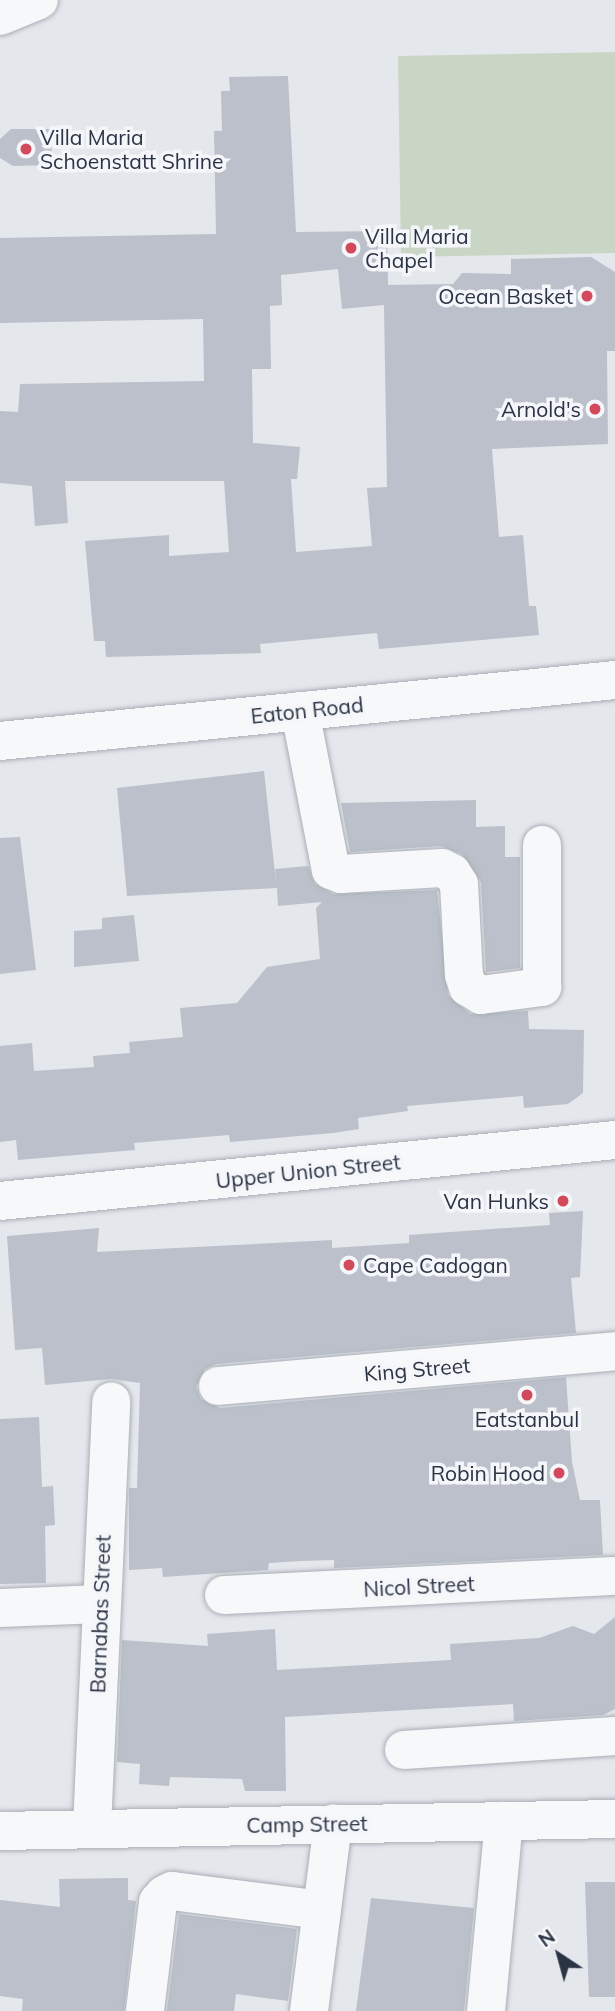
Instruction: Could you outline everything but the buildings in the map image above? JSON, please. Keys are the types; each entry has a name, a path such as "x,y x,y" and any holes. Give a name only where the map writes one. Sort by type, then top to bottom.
{"street":[{"path":"0,16 38,0"},
{"name":"Eaton Road","path":"0,741 615,680"},
{"path":"300,711 331,870 341,874 442,867 452,873 459,884 464,975 468,987 481,995 542,988 542,845"},
{"name":"Upper Union Street","path":"0,1201 615,1140"},
{"name":"King Street","path":"218,1386 615,1351"},
{"name":"Barnabas Street","path":"92,1828 111,1401"},
{"name":"Nicol Street","path":"224,1595 615,1576"},
{"path":"0,1608 100,1604"},
{"path":"404,1750 615,1736"},
{"name":"Camp Street","path":"0,1831 615,1819"},
{"path":"486,2011 504,1821"},
{"path":"309,2011 333,1824"},
{"path":"145,2011 158,1902 164,1895 172,1891 323,1910"}],"green space":[{"path":"615,52 615,253 401,257 398,56"}],"place":[{"name":"Villa Maria Schoenstatt Shrine","path":"26,149"},
{"name":"Villa Maria Chapel","path":"351,248"},
{"name":"Ocean Basket","path":"587,296"},
{"name":"Arnold's","path":"595,409"},
{"name":"Van Hunks","path":"563,1201"},
{"name":"Cape Cadogan","path":"349,1265"},
{"name":"Eatstanbul","path":"527,1395"},
{"name":"Robin Hood","path":"559,1473"}]}
